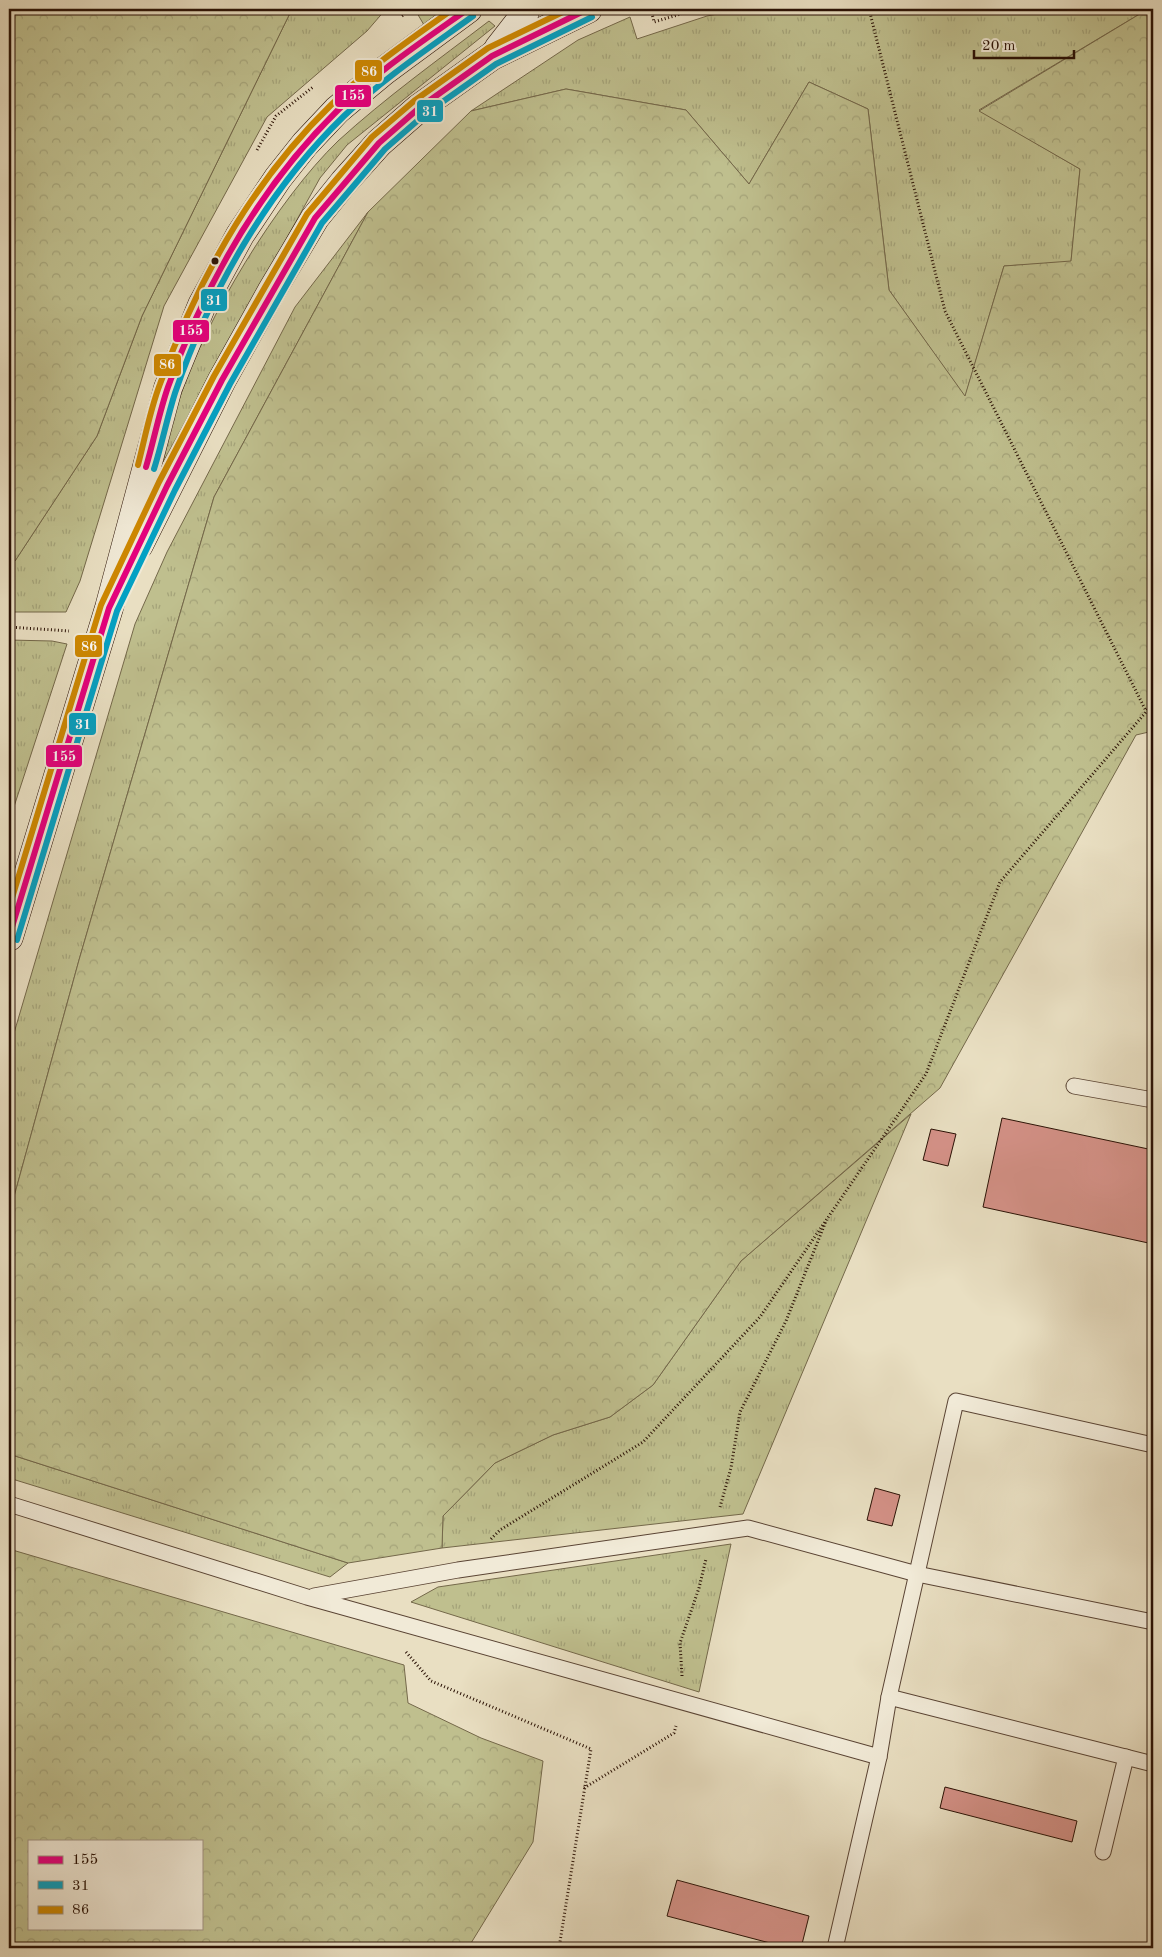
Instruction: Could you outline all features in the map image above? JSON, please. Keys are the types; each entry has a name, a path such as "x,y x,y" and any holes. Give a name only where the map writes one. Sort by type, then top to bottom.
{"main road":[{"path":"492,56 523,17 526,9"},
{"path":"109,608 167,486 222,380 315,218 379,143 419,108 492,56 588,9"},
{"path":"9,937 109,608 168,388 202,305 223,264 273,186 305,144 344,105 457,14"}],"lane":[{"path":"1074,1086 1153,1100"},
{"path":"835,1948 879,1757 889,1697 956,1400 1153,1445"},
{"path":"9,1504 308,1597 879,1757"},
{"path":"308,1597 458,1570 748,1528 917,1574 1153,1622"},
{"path":"889,1697 1153,1764"},
{"path":"1103,1852 1126,1757"}],"path":[{"path":"651,9 654,22 698,9"},
{"path":"869,9 945,311 1146,712"},
{"path":"9,628 63,629 98,640"},
{"path":"458,1570 500,1530 643,1442 760,1317 926,1074 1000,882 1146,712 1153,699"},
{"path":"1146,712 1153,711"},
{"path":"405,1651 431,1681 591,1749 558,1948"}],"green space":[{"path":"9,9 292,9 142,316 97,436 15,561 9,562"},
{"path":"292,9 386,9 367,31 267,117 164,306 80,581 66,612 9,612 9,562 15,561 97,436 142,316"},
{"path":"419,9 445,9 424,25 417,13"},
{"path":"744,9 1148,9 979,110 1080,169 1071,262 1004,266 965,397 889,290 868,109 809,82 749,184 686,110 566,89 471,111 578,40 630,17 637,39 707,16"},
{"path":"1148,9 1153,9 1153,731 1136,735 940,1088 741,1261 653,1385 610,1417 553,1435 495,1463 443,1516 442,1548 348,1563 9,1454 9,1215 79,960 214,497 368,212 471,111 566,89 686,110 749,184 809,82 868,109 889,290 965,396 1004,266 1071,261 1080,169 979,111"},
{"path":"489,21 495,26 347,145 320,178 163,462 179,400 206,334 245,262 291,195 338,141 356,125"},
{"path":"368,212 214,497 79,960 9,1215 9,1050 135,624 167,552 295,307"},
{"path":"9,640 52,641 67,644 9,822"},
{"path":"911,1114 743,1514 442,1548 443,1516 495,1463 553,1435 610,1417 653,1385 741,1261"},
{"path":"9,1454 348,1563 330,1577 9,1478"},
{"path":"731,1544 699,1692 411,1602 438,1587"},
{"path":"9,1549 404,1665 408,1703 481,1738 543,1761 533,1842 468,1948 9,1948"}],"building":[{"path":"1002,1118 1153,1150 1153,1244 983,1207"},
{"path":"931,1129 956,1134 948,1166 923,1160"},
{"path":"875,1488 900,1495 892,1526 867,1520"},
{"path":"945,1787 1077,1821 1072,1842 940,1808"},
{"path":"677,1880 809,1916 801,1948 789,1948 667,1916"}],"transit line":[{"name":"86","path":"138,465 153,404 191,308 230,235 252,200 302,135 345,91 390,54 453,9"},
{"name":"155","path":"146,467 168,387 183,349 217,275 259,205 283,172 337,111 400,57 468,9"},
{"name":"86","path":"9,908 101,605 159,482 214,376 307,214 372,137 414,101 488,48 569,9"},
{"name":"155","path":"9,937 109,608 167,486 222,380 315,218 379,143 419,108 492,56 588,9"},
{"name":"31","path":"154,469 175,393 205,317 244,244 266,210 316,145 344,116 391,76 473,16"},
{"name":"31","path":"17,940 117,611 175,490 230,384 322,223 385,149 424,115 496,64 592,17"}]}
